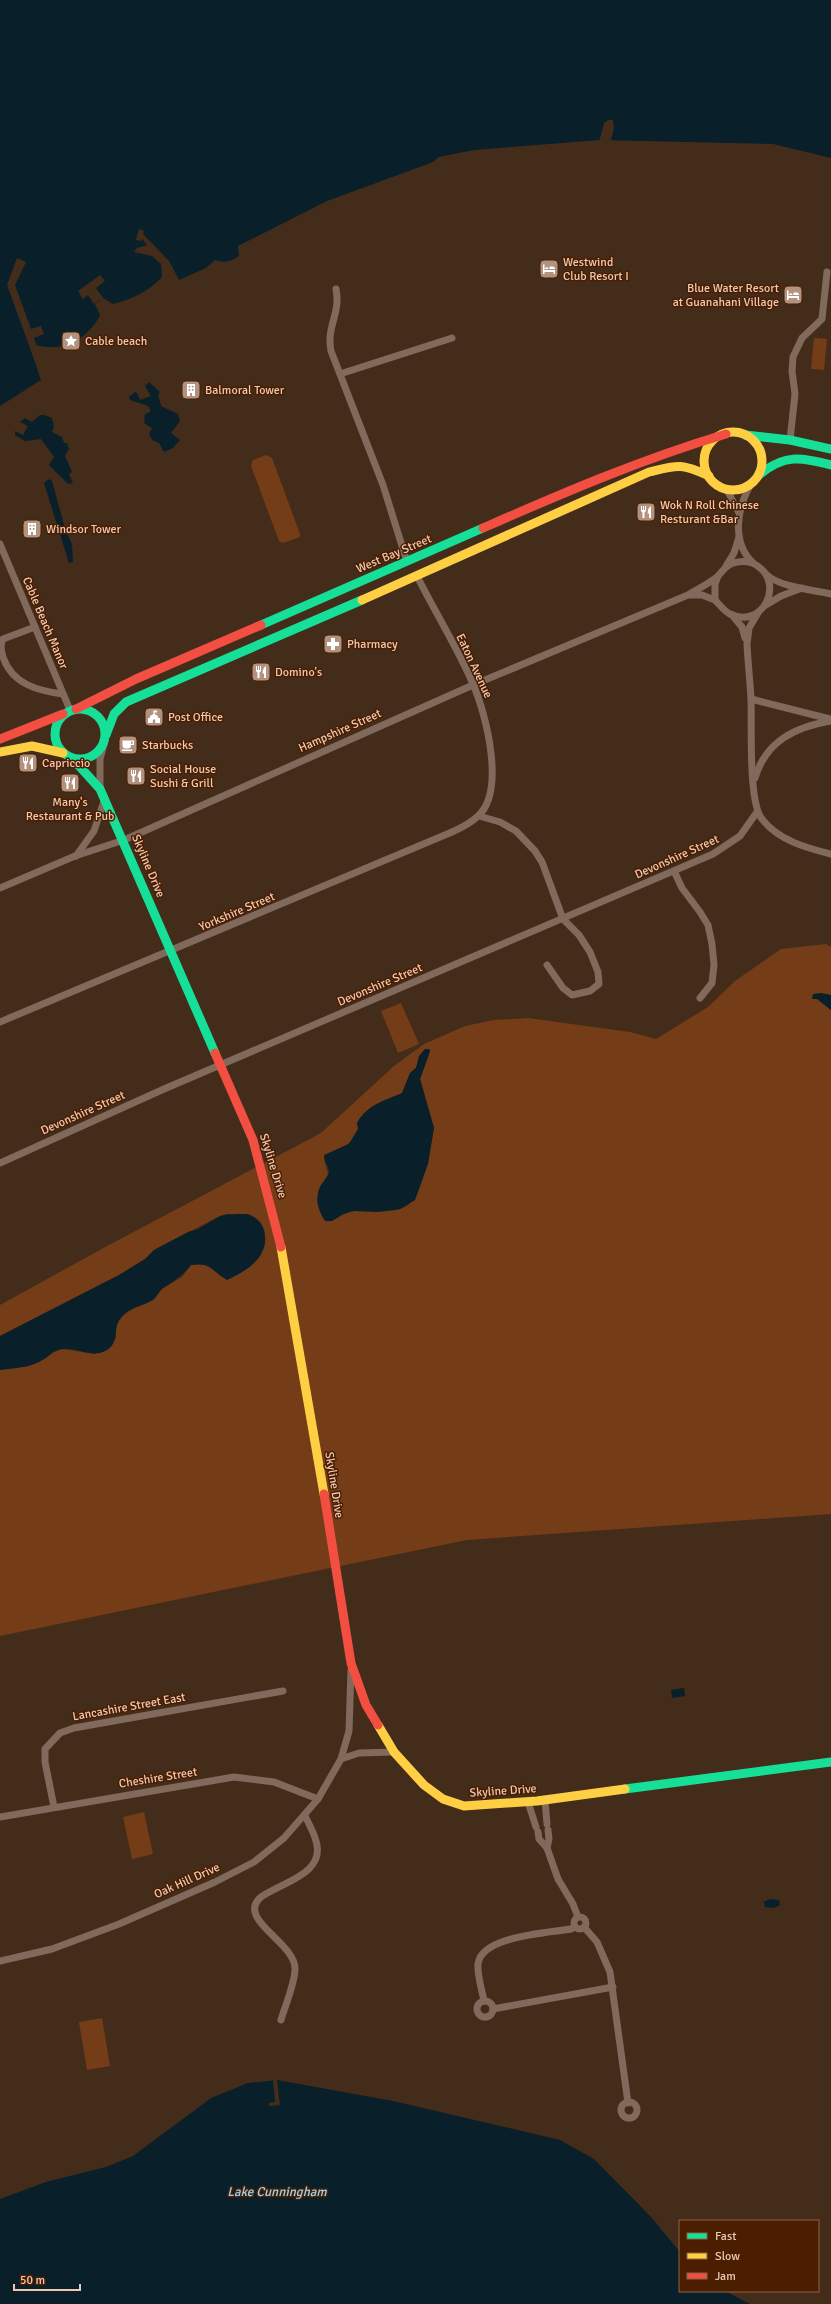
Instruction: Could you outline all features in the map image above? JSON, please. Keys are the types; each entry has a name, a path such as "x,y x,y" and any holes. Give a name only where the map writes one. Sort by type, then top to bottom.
{"main road":[{"path":"709,476 704,461 707,451 717,438 726,434 790,440 831,449"},
{"name":"West Bay Street","path":"0,739 71,711 136,679 599,478 667,452 726,434"},
{"path":"745,435 756,444 762,456 761,470 758,476"},
{"path":"0,752 24,745 35,745 81,760 91,757 98,752 105,740 114,714 126,702 417,576 649,472 672,466 687,466 709,476 720,487 728,490 741,489 751,484 772,464 787,458 811,460 831,465"},
{"path":"63,753 57,745 55,730 58,720 71,711 87,709 97,715 104,724 105,740"},
{"name":"Skyline Drive","path":"72,758 87,772 100,789 124,840 253,1140 274,1212 298,1341 351,1663 366,1705 394,1752 424,1785 443,1799 464,1806 545,1800 831,1762"}],"street":[{"path":"790,440 795,394 792,371 793,357 802,338 822,319 827,272"},
{"path":"336,289 337,307 329,336 340,374 383,485 407,562"},
{"path":"340,374 452,338"},
{"path":"751,484 739,513 739,535 743,550 753,563 764,570 770,578 802,588 831,594"},
{"path":"728,490 739,513"},
{"path":"739,535 734,553 718,576 715,584 715,600 731,614 742,627 747,644"},
{"name":"Cable Beach Manor","path":"0,544 71,711"},
{"path":"723,569 740,561 753,563"},
{"path":"764,570 770,582 771,590 766,606"},
{"name":"Eaton Avenue","path":"417,576 473,685 486,728 493,782 490,796 479,816"},
{"name":"Hampshire Street","path":"0,888 75,856 124,840 473,685 688,595 718,576"},
{"path":"802,588 781,596 766,606 760,611 749,628 747,644 751,699 753,786 757,812 771,828 803,847 831,854"},
{"name":"Hampshire Street","path":"688,595 702,595 715,600"},
{"path":"731,614 745,617 760,611"},
{"path":"35,627 3,639 0,647 4,660 12,673 21,682 35,689 63,694"},
{"path":"751,699 831,720"},
{"path":"753,786 760,763 769,750 782,738 813,724 831,720"},
{"name":"Skyline Drive","path":"100,789 99,766 105,740"},
{"path":"75,856 86,845 94,831 104,798"},
{"name":"Devonshire Street","path":"0,1163 220,1065 563,919 728,846 748,827 757,812"},
{"path":"479,816 500,822 516,831 527,841 542,862 563,919 586,944 598,972 599,984 590,991 572,995 563,988 547,965"},
{"name":"Yorkshire Street","path":"0,1022 171,952 452,832 479,816"},
{"path":"674,871 682,888 708,925 712,944 714,965 712,983 700,998"},
{"name":"Oak Hill Drive","path":"0,1961 52,1949 98,1932 215,1882 254,1862 284,1838 305,1816 318,1799 341,1759 350,1723 351,1663"},
{"name":"Lancashire Street East","path":"54,1807 45,1762 45,1749 60,1733 74,1728 283,1691"},
{"path":"341,1759 359,1753 394,1752"},
{"name":"Cheshire Street","path":"0,1817 234,1777 274,1782 318,1799"},
{"path":"545,1800 549,1839 547,1848"},
{"path":"528,1802 540,1839 547,1848 558,1879 573,1904 578,1917 585,1920 584,1927 597,1942 605,1957 613,1987 628,2103"},
{"path":"281,2020 294,1976 294,1964 287,1950 258,1919 254,1910 257,1901 262,1897 310,1869 316,1861 318,1855 316,1841 305,1816"},
{"path":"575,1927 573,1923 578,1917"},
{"path":"484,2001 478,1965 480,1956 485,1949 503,1941 575,1927 581,1929 584,1927"},
{"path":"493,2009 613,1987"},
{"path":"484,2001 478,2006 479,2014 486,2016 490,2015 493,2009"},
{"path":"484,2001 491,2004 493,2009"}],"shaded area":[{"path":"814,338 827,339 824,370 811,369"},
{"path":"266,455 272,458 300,534 300,537 283,543 279,541 251,466 253,460"},
{"path":"826,944 831,947 831,995 813,994 812,999 817,999 831,1010 831,1514 467,1540 0,1636 0,1370 29,1366 46,1358 53,1352 62,1349 95,1354 116,1338 116,1325 123,1316 132,1308 153,1299 162,1289 182,1277 191,1265 203,1263 212,1267 221,1276 255,1218 248,1214 220,1216 154,1250 145,1259 119,1275 0,1336 0,1305 107,1246 321,1133 394,1066 424,1044 465,1026 494,1020 528,1018 630,1032 656,1039 708,1007 735,981 781,949","holes":["425,1049 429,1055 420,1079 434,1128 425,1172 417,1194 411,1202 405,1207 399,1209 392,1211 353,1211 336,1219 325,1221 317,1202 320,1187 328,1174 324,1159 351,1141 359,1129 357,1123 366,1111 383,1101 402,1094 410,1073 416,1068 420,1056"]},
{"path":"401,1003 419,1044 398,1053 381,1011"},
{"path":"144,1812 153,1854 132,1859 123,1817"},
{"path":"102,2018 110,2066 87,2070 79,2022"}],"water":[{"path":"0,0 831,0 831,158 773,144 600,140 474,150 439,157 433,162 327,201 238,246 239,256 233,260 224,262 215,260 206,268 179,280 169,261 161,264 162,277 146,290 127,300 113,304 103,298 95,304 100,315 97,321 82,337 69,344 55,347 29,344 41,380 0,406"},
{"path":"149,382 160,392 158,395 161,406 178,414 180,421 171,433 180,440 173,448 164,452 159,443 152,440 149,434 152,428 144,423 145,414 150,412 150,409 148,406 130,400 129,397 135,392 140,400 151,396 145,386"},
{"path":"40,415 52,418 54,427 52,432 62,437 64,443 67,443 69,449 65,456 72,472 69,474 73,483 68,484 49,465 54,457 41,439 25,441 15,435 15,431 23,435 28,426 20,422 25,418 32,422"},
{"path":"49,479 52,481 66,532 72,544 73,562 69,563 44,483"},
{"path":"821,993 831,995 831,1010 817,999 812,999 813,994"},
{"path":"425,1049 429,1049 430,1051 420,1079 434,1128 428,1164 415,1200 400,1209 378,1212 354,1211 343,1214 332,1221 325,1221 320,1213 317,1199 321,1185 329,1173 324,1155 349,1144 358,1129 357,1123 371,1107 402,1093 410,1073 416,1068 419,1056"},
{"path":"228,1214 250,1215 259,1221 264,1230 264,1248 261,1255 242,1272 227,1280 207,1266 198,1264 191,1265 174,1281 162,1289 153,1300 130,1310 123,1315 117,1324 114,1342 107,1350 90,1353 63,1349 53,1352 42,1360 25,1367 0,1370 0,1336 119,1275 145,1259 154,1250 188,1232 198,1229 220,1216"},
{"path":"684,1688 685,1696 672,1698 671,1690"},
{"path":"770,1899 779,1900 780,1905 774,1908 765,1907 764,1902"},
{"name":"Lake Cunningham","path":"277,2080 393,2101 560,2140 594,2159 651,2217 679,2251 679,2292 727,2292 750,2304 0,2304 0,2199 46,2182 106,2167 133,2156 211,2098 248,2083"}],"pier":[{"path":"608,120 613,120 614,128 610,144 599,142 604,123"},
{"path":"139,229 144,231 143,234 169,261 180,282 168,263 161,264 152,256 134,252 137,248 147,245 142,239 141,241 136,240"},
{"path":"17,258 26,262 15,285 31,329 41,326 44,334 34,338 37,347 32,347 42,381 7,285"},
{"path":"100,275 105,281 96,288 103,298 94,304 88,295 83,299 78,291"},
{"path":"273,2080 277,2080 280,2105 269,2106 269,2103 275,2102"}],"traffic: fast":[{"path":"745,435 790,440 831,449"},
{"path":"759,475 768,468 785,460 802,459 831,465"},
{"path":"261,625 483,528"},
{"path":"106,735 114,714 126,702 362,600"},
{"path":"85,709 90,710 98,716 104,724 105,734 104,744 98,752 90,758 75,759 70,758 62,752 56,744 55,729 56,724 62,716 70,710 85,709"},
{"path":"72,758 100,789 215,1053"},
{"path":"625,1789 831,1762"}],"traffic: slow":[{"path":"733,432 749,437 757,445 762,461 757,477 749,485 733,490 717,485 709,477 704,461 709,445 717,437 733,432"},
{"path":"362,600 649,472 679,466 692,469 709,476"},
{"path":"0,752 32,746 63,753"},
{"path":"281,1247 324,1494"},
{"path":"378,1725 394,1752 424,1785 443,1799 464,1806 537,1801 625,1789"}],"traffic: jam":[{"path":"483,528 573,489 664,454 726,434"},
{"path":"76,709 136,679 261,625"},
{"path":"0,739 63,714"},
{"path":"215,1053 253,1140 281,1247"},
{"path":"324,1494 351,1663 366,1705 378,1725"}],"place":[{"name":"Westwind Club Resort I","path":"549,269"},
{"name":"Blue Water Resort at Guanahani Village","path":"793,295"},
{"name":"Cable beach","path":"71,341"},
{"name":"Balmoral Tower","path":"191,390"},
{"name":"Wok N Roll Chinese Resturant &Bar","path":"646,512"},
{"name":"Windsor Tower","path":"32,529"},
{"name":"Pharmacy","path":"333,644"},
{"name":"Domino's","path":"261,672"},
{"name":"Post Office","path":"154,717"},
{"name":"Starbucks","path":"128,745"},
{"name":"Capriccio","path":"28,763"},
{"name":"Social House Sushi & Grill","path":"136,776"},
{"name":"Many's Restaurant & Pub","path":"70,783"}]}
